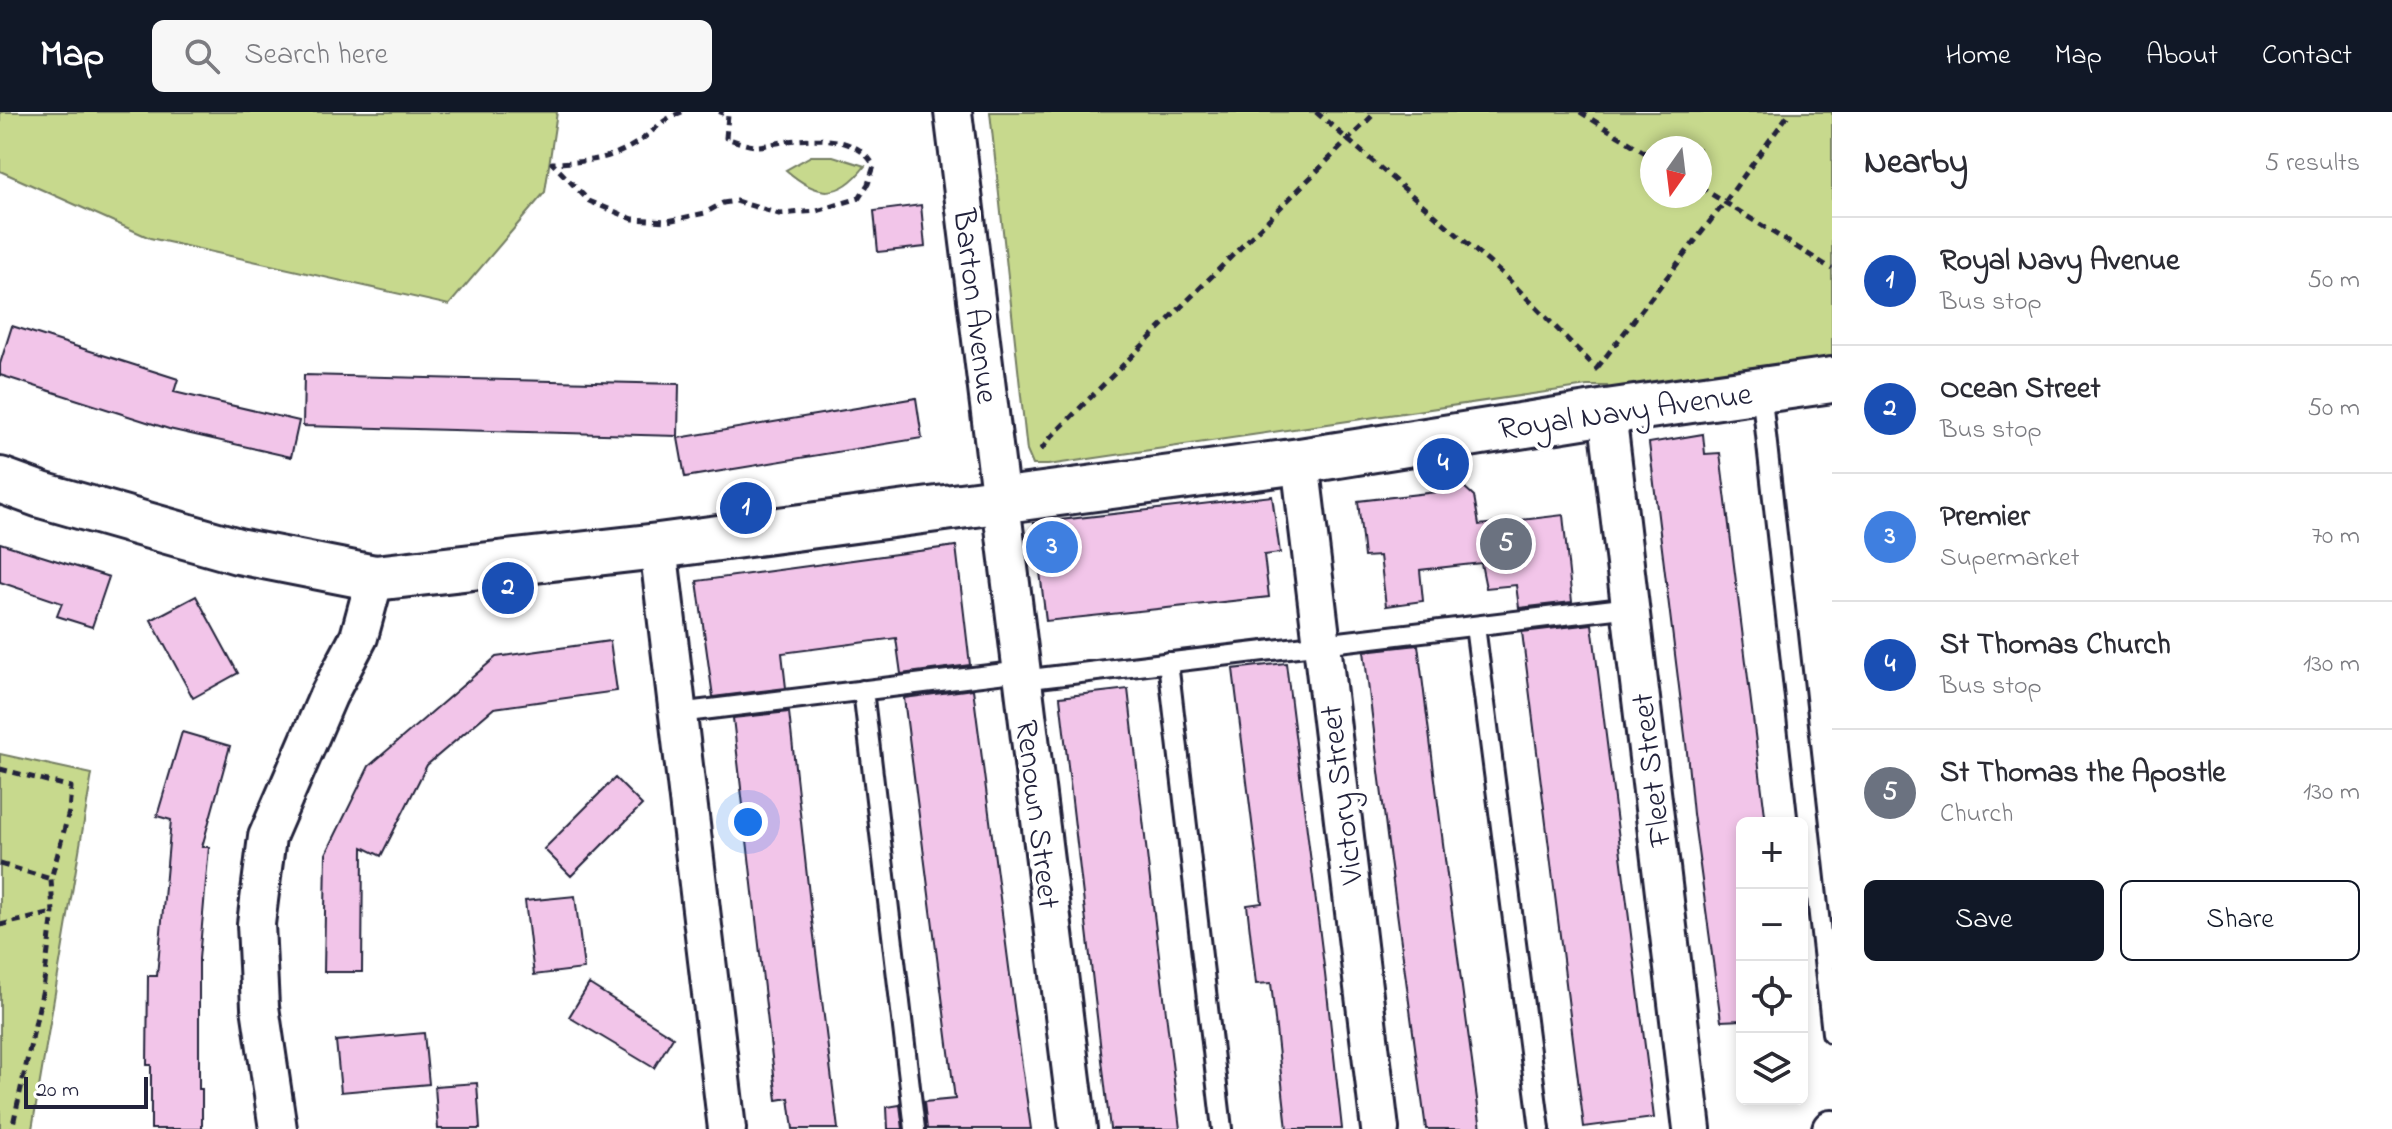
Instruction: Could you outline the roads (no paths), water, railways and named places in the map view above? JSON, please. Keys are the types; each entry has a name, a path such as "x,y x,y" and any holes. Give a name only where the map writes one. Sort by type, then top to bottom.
{"street":[{"name":"Barton Avenue","path":"953,112 998,481"},
{"name":"Royal Navy Avenue","path":"0,480 41,495 238,551 375,578 658,546 998,481 1300,461 1832,380"},
{"name":"Fleet Street","path":"1607,412 1692,1129"},
{"name":"Victory Street","path":"1300,461 1380,1129"},
{"name":"Renown Street","path":"998,481 1078,1129"},
{"path":"658,546 727,1129"},
{"path":"278,1129 260,1007 256,924 267,837 328,696 359,637 375,578"}],"lane":[{"path":"1761,390 1832,1033"},
{"path":"678,713 863,690 1168,662 1631,607"},
{"path":"1475,626 1540,1129"},
{"path":"1168,662 1222,1129"},
{"path":"863,690 915,1129"}],"place":[{"name":"St Thomas Church","path":"1443,464"},
{"name":"Royal Navy Avenue","path":"746,508"},
{"name":"St Thomas the Apostle","path":"1506,544"},
{"name":"Premier","path":"1052,547"},
{"name":"Ocean Street","path":"508,588"}]}
